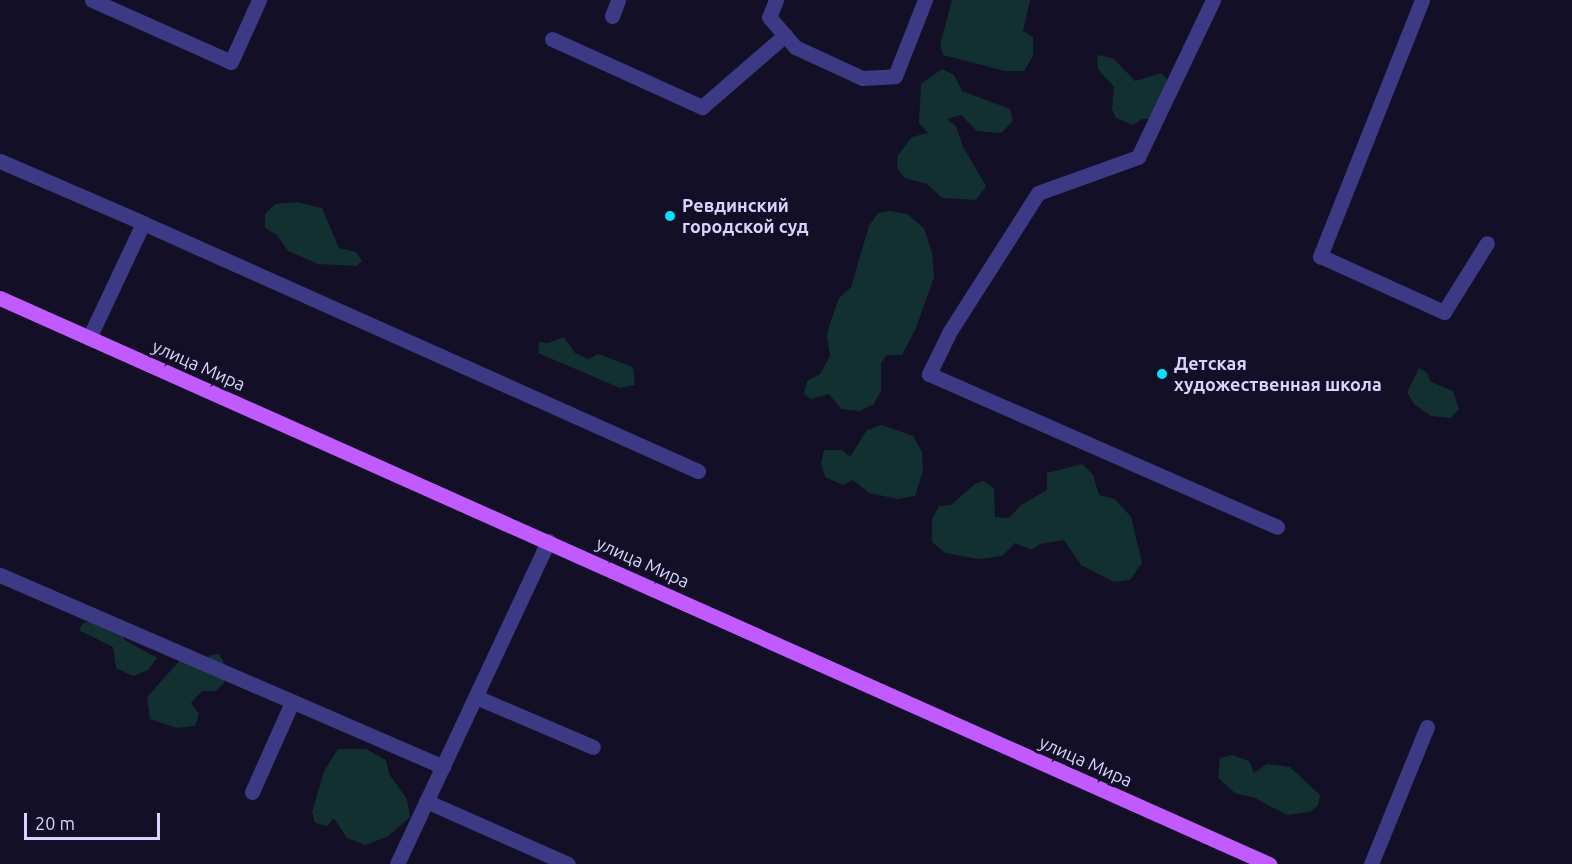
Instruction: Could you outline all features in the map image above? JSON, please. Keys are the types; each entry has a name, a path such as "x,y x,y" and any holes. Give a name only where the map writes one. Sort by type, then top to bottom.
{"main road":[{"name":"улица Мира","path":"0,298 1269,864"}],"lane":[{"path":"92,0 231,62 259,0"},
{"path":"612,16 618,0"},
{"path":"776,0 769,17 795,48 862,78 895,76 925,0"},
{"path":"1213,0 1138,157 1038,193 950,332 929,374 1277,527"},
{"path":"1422,0 1320,256 1444,312 1487,243"},
{"path":"552,39 702,106 784,35"},
{"path":"0,161 698,471"},
{"path":"89,338 142,223"},
{"path":"397,864 548,541"},
{"path":"0,575 443,767"},
{"path":"476,697 593,747"},
{"path":"252,792 292,702"},
{"path":"1371,864 1427,727"},
{"path":"426,801 568,864"}],"green space":[{"path":"952,0 1030,0 1023,31 1033,37 1033,56 1024,71 1005,71 943,55 940,45"},
{"path":"1097,55 1113,58 1135,81 1161,73 1173,85 1157,119 1142,119 1133,125 1116,118 1112,109 1114,87 1098,69"},
{"path":"942,69 954,75 962,91 1010,109 1013,121 1001,133 977,131 961,115 947,119 956,126 963,147 986,186 976,200 942,198 927,184 905,178 897,168 898,155 912,137 928,133 919,123 921,84"},
{"path":"297,202 322,208 339,248 356,252 362,261 357,266 318,264 288,251 277,235 265,228 265,214 275,204"},
{"path":"890,211 907,214 924,228 932,253 934,277 916,328 902,355 887,355 881,363 881,391 874,404 860,411 841,409 829,394 811,399 804,394 807,381 820,374 830,356 827,335 831,320 839,298 851,287 869,226 878,213"},
{"path":"564,337 575,353 588,359 598,354 633,367 635,385 620,388 538,353 539,342 548,343"},
{"path":"1419,368 1427,373 1431,382 1453,391 1459,409 1451,418 1431,416 1414,404 1407,392"},
{"path":"882,425 913,436 922,452 923,471 915,496 898,499 869,493 853,480 843,485 825,477 821,463 824,450 842,450 850,457 867,430"},
{"path":"1082,464 1093,475 1099,495 1115,499 1131,517 1142,563 1130,580 1114,582 1081,565 1064,540 1040,544 1032,550 1015,543 1002,556 979,559 945,553 932,542 932,519 939,506 951,505 975,484 983,481 994,488 995,517 1009,518 1021,505 1047,490 1047,473"},
{"path":"101,619 116,625 125,640 157,658 148,670 133,676 116,668 113,647 79,630 83,623"},
{"path":"219,654 226,666 224,683 216,691 202,691 191,703 199,714 195,726 177,728 150,719 147,697 181,659 205,664 210,655"},
{"path":"338,749 366,749 386,760 389,774 407,799 410,817 387,837 365,845 347,838 334,818 327,826 315,823 312,812 324,771"},
{"path":"1232,755 1249,761 1254,773 1267,764 1290,767 1320,795 1318,806 1310,812 1287,815 1255,798 1235,793 1218,778 1220,758"}],"place":[{"name":"Ревдинский городской суд","path":"670,216"},
{"name":"Детская художественная школа","path":"1162,374"}]}
